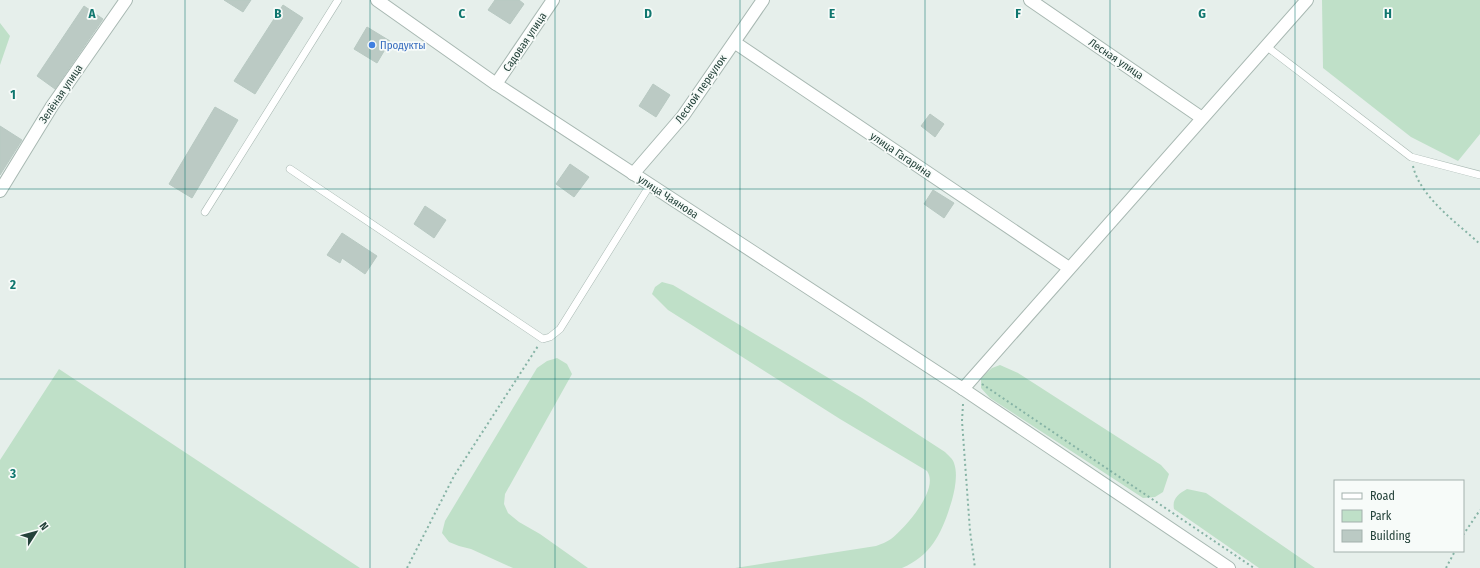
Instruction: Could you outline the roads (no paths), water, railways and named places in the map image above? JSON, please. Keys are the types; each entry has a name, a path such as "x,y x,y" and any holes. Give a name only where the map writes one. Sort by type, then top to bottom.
{"street":[{"name":"Зелёная улица","path":"0,191 52,106 126,0"},
{"name":"улица Чаянова","path":"377,0 496,84 963,389 1229,568"},
{"name":"Садовая улица","path":"496,84 553,0"},
{"name":"Лесной переулок","path":"633,174 683,116 763,0"},
{"name":"Лесная улица","path":"1030,0 1202,118"},
{"path":"963,389 1307,0"},
{"name":"улица Гагарина","path":"734,42 1069,268"}],"lane":[{"path":"205,212 338,0"},
{"path":"1266,46 1411,157 1480,175"},
{"path":"290,168 543,339 550,337 560,329 650,185"}],"place":[{"name":"Продукты","path":"372,45"}]}
